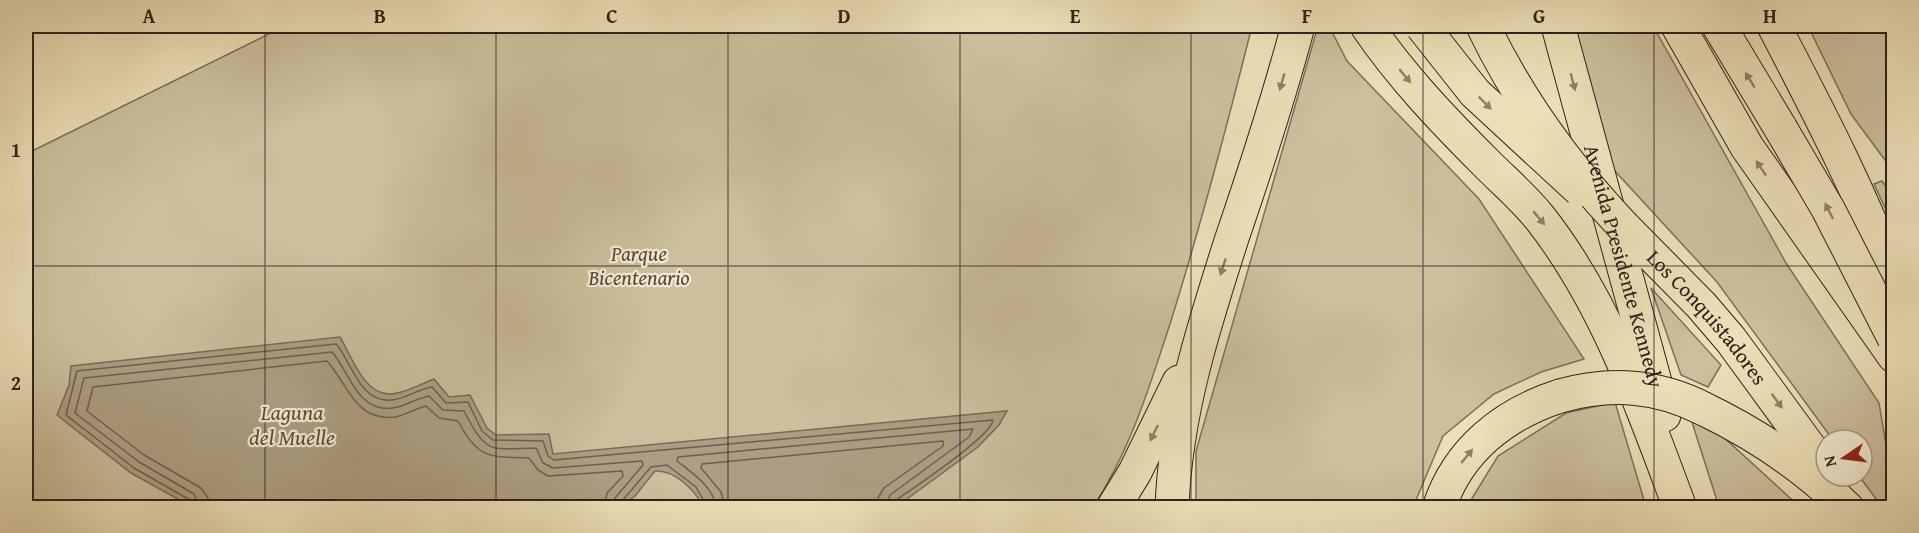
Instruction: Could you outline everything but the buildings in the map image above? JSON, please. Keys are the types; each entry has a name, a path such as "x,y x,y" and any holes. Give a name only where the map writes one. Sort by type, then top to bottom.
{"main road":[{"path":"1172,507 1180,437 1198,343 1267,134 1299,26"},
{"name":"Los Conquistadores","path":"1422,26 1474,93 1543,158 1624,227 1701,306 1746,359 1814,453"},
{"path":"1483,26 1524,102 1554,146 1587,188 1624,227"},
{"name":"Avenida Presidente Kennedy","path":"1558,26 1688,507"},
{"path":"1678,26 1747,147 1893,356"},
{"path":"1719,26 1828,209 1893,338"},
{"path":"1774,26 1818,110 1868,219 1893,282"},
{"path":"1369,28 1409,81 1525,202 1556,239 1584,285 1613,343 1643,409 1680,507"},
{"path":"1794,216 1893,326"},
{"path":"1113,507 1135,472 1198,343"},
{"path":"1439,507 1452,478 1475,446 1512,416 1560,396 1596,387 1634,387 1670,394 1737,424 1798,464 1847,507"},
{"path":"1839,488 1853,507"}],"green space":[{"name":"Parque Bicentenario","path":"285,26 1252,26 1203,213 1162,348 1128,441 1118,464 1093,507 26,508 26,154"},
{"path":"1318,26 1329,26 1347,61 1479,199 1584,359 1541,372 1494,394 1443,436 1413,507 1196,507 1196,451"},
{"path":"1570,26 1653,26 1786,263 1879,403 1893,487 1893,507 1882,507 1868,488 1874,488 1874,428 1824,428 1717,282 1614,170"},
{"path":"1808,26 1893,26 1893,171 1851,114"},
{"path":"1882,181 1893,196 1893,225 1874,184"},
{"path":"1651,288 1721,365 1708,387 1681,375"},
{"path":"1615,402 1646,507 1466,508 1498,456 1566,413"},
{"path":"1691,419 1708,423 1800,507 1719,507"}],"water":[{"name":"Laguna del Muelle","path":"340,337 359,373 381,393 401,392 434,379 449,397 470,395 487,428 496,435 549,434 553,454 1007,411 999,425 978,447 896,507 704,507 684,482 670,474 655,471 635,496 620,507 192,507 131,473 57,415 69,385 71,366"}]}
